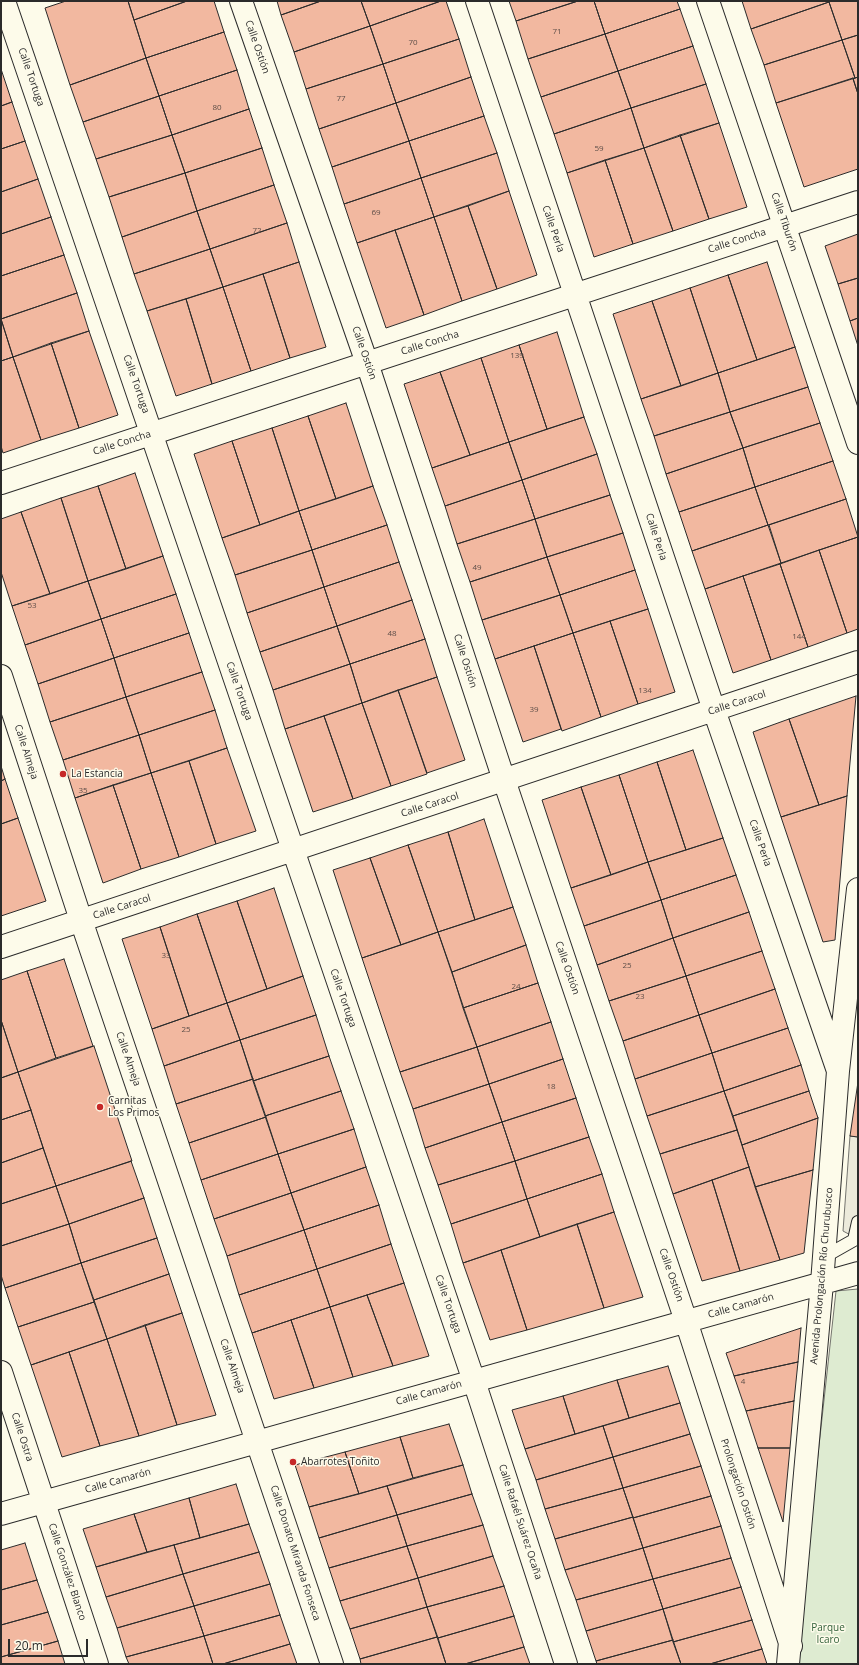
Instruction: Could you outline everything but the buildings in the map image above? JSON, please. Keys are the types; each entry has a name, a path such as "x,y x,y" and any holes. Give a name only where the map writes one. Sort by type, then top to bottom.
{"street":[{"name":"Calle Tortuga","path":"4,1 474,1381"},
{"name":"Calle Ostión","path":"241,1 368,363 504,780 686,1321"},
{"name":"Calle Perla","path":"477,1 714,710 838,1071"},
{"name":"Calle Tiburón","path":"708,1 858,444"},
{"name":"Calle Concha","path":"1,483 858,202"},
{"name":"Calle Caracol","path":"1,947 858,662"},
{"name":"Calle Almeja","path":"1,676 81,920 258,1442"},
{"name":"Avenida Prolongación Río Churubusco","path":"789,1655 822,1283 838,1071 858,888"},
{"name":"Calle Camarón","path":"1,1514 858,1273"},
{"name":"Prolongación Ostión","path":"686,1321 789,1655"},
{"name":"Calle Ostra","path":"1,1372 44,1502"},
{"name":"Calle Rafaél Suárez Ocaña","path":"474,1381 566,1664"},
{"name":"Calle Donato Miranda Fonseca","path":"258,1442 332,1664"},
{"name":"Calle González Blanco","path":"44,1502 97,1664"}],"lane":[{"path":"824,1257 854,1240 856,1237 858,1222"}],"green space":[{"name":"Parque Icaro","path":"858,1289 858,1664 795,1664 836,1291"}],"shaded area":[{"path":"850,1136 858,1137 858,1239 843,1231"}],"place":[{"name":"La Estancia","path":"63,774"},
{"name":"Carnitas Los Primos","path":"100,1107"},
{"name":"Abarrotes Toñito","path":"293,1462"}]}
